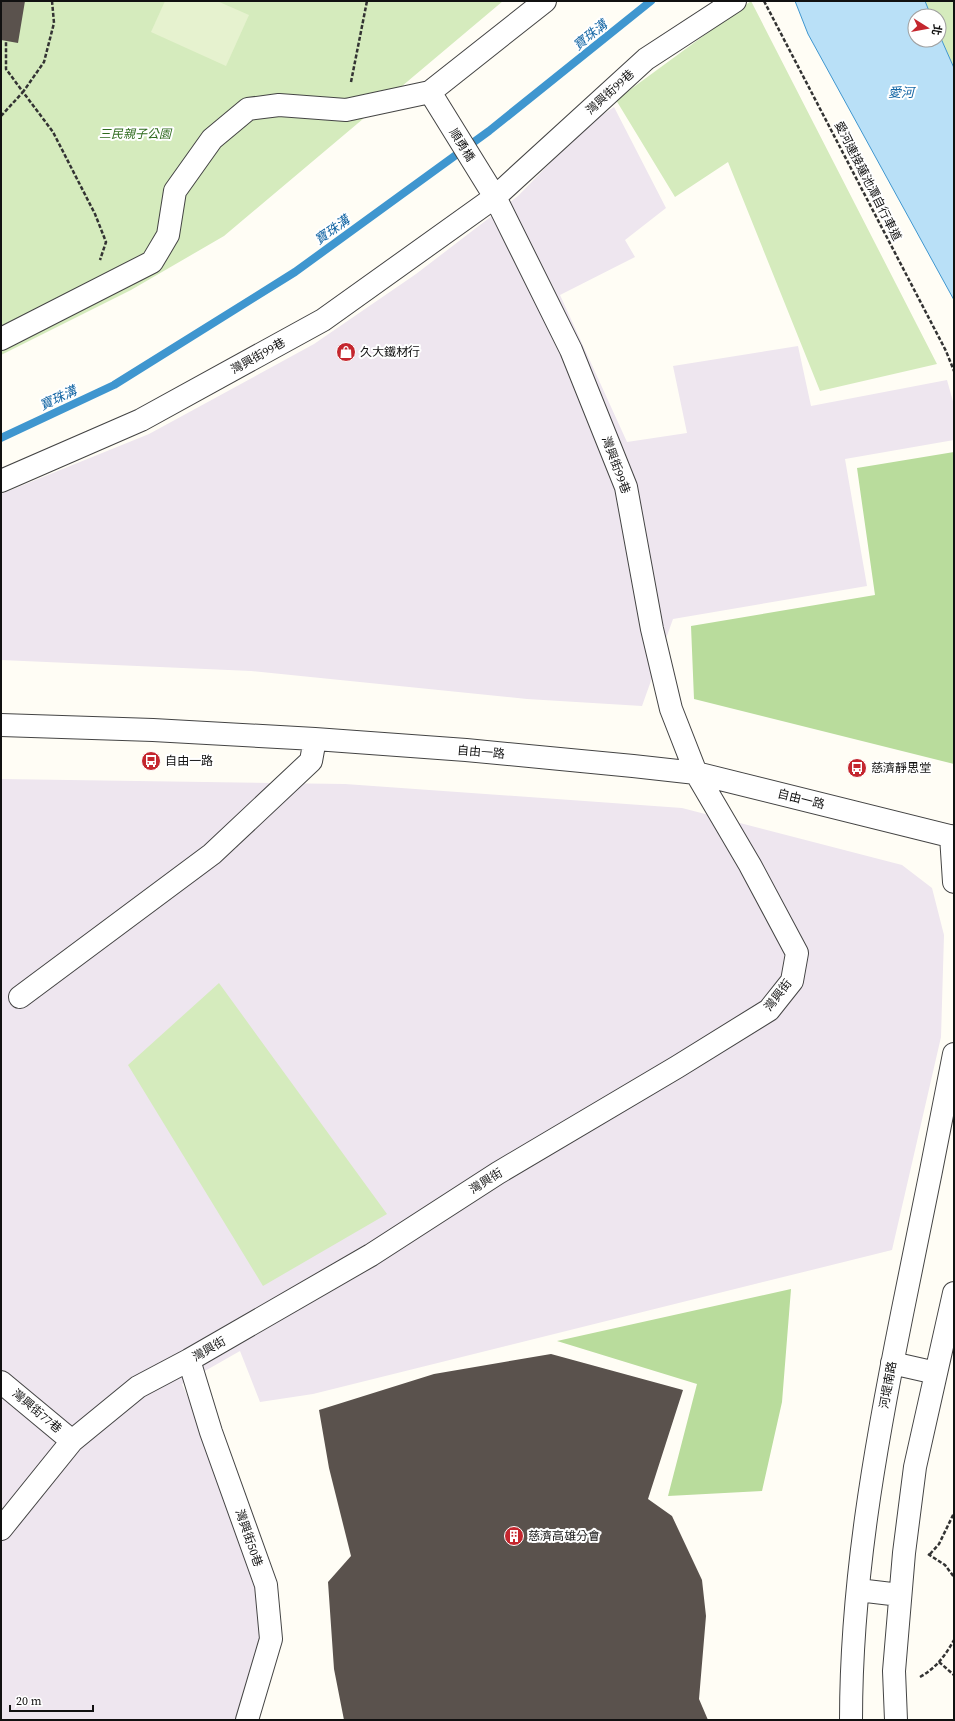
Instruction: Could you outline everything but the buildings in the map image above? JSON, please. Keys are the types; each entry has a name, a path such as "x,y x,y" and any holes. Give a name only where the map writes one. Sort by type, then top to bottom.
{"street":[{"path":"1,339 152,262 168,235 175,191 212,139 248,109 279,105 346,110 430,92 545,1"},
{"name":"灣興街99巷","path":"1,481 141,420 323,320 495,197 646,58 735,1"},
{"name":"順勇橋","path":"430,92 495,197"},
{"name":"灣興街99巷","path":"495,197 571,350 626,487 652,629 671,709 696,773"},
{"name":"自由一路","path":"1,725 153,730 315,739 482,752 696,773 953,836"},
{"path":"20,998 212,854 311,761 315,739"},
{"name":"灣興街","path":"1,1529 72,1440 138,1387 189,1360 371,1254 498,1173 677,1067 769,1010 792,981 797,954 750,865 696,773"},
{"path":"953,836 954,882"},
{"name":"河堤南路","path":"851,1720 851,1680 863,1536 892,1363 954,1054"},
{"path":"896,1720 894,1671 904,1553 915,1467 954,1293"},
{"name":"灣興街50巷","path":"189,1360 211,1432 266,1585 271,1638 247,1720"},
{"path":"892,1363 936,1373"},
{"name":"灣興街77巷","path":"1,1382 72,1440"},
{"path":"858,1590 900,1594"}],"path":[{"path":"1,116 23,92 44,62 54,23 52,1"},
{"path":"346,110 367,1"},
{"name":"愛河連接蓮池潭自行車道","path":"764,1 946,351 954,371"},
{"path":"6,41 6,69 53,132 95,214 106,242 99,265"},
{"path":"930,1554 939,1544 954,1513"},
{"path":"904,1553 930,1554 945,1564 954,1578"},
{"path":"895,1687 918,1678 932,1670 946,1655 954,1640"},
{"path":"939,1662 954,1675"}],"shaded area":[{"path":"614,107 666,208 625,240 635,257 560,295 627,442 687,433 673,366 798,346 811,406 947,380 954,405 954,440 845,459 867,586 673,619 642,706 527,699 251,671 1,660 1,494 149,434 314,344 416,274 518,196 587,125"},
{"path":"1,779 345,784 682,808 902,865 932,888 944,935 941,1037 892,1250 313,1394 260,1402 240,1351 182,1384 275,1596 241,1720 1,1720"}],"green space":[{"name":"三民親子公園","path":"1,1 503,1 224,236 131,290 1,355"},
{"path":"165,1 217,1 249,15 226,66 151,32"},
{"path":"751,1 937,364 820,391 728,162 675,197 616,100"},
{"path":"925,1 954,1 954,68 945,48 947,48 947,8 928,8"},
{"path":"954,452 954,764 694,699 691,626 875,595 857,468"},
{"path":"219,983 387,1214 263,1286 128,1065"},
{"path":"791,1289 782,1402 762,1491 668,1496 697,1384 557,1341"}],"water":[{"name":"愛河","path":"795,1 925,1 928,8 907,8 907,48 945,48 954,68 954,300 808,34"}],"waterway":[{"name":"寶珠溝","path":"1,438 114,385 295,272 489,131 651,1"}],"place":[{"name":"久大鐵材行","path":"346,352"},
{"name":"自由一路","path":"151,761"},
{"name":"慈濟靜思堂","path":"857,768"},
{"name":"慈濟高雄分會","path":"514,1536"}]}
